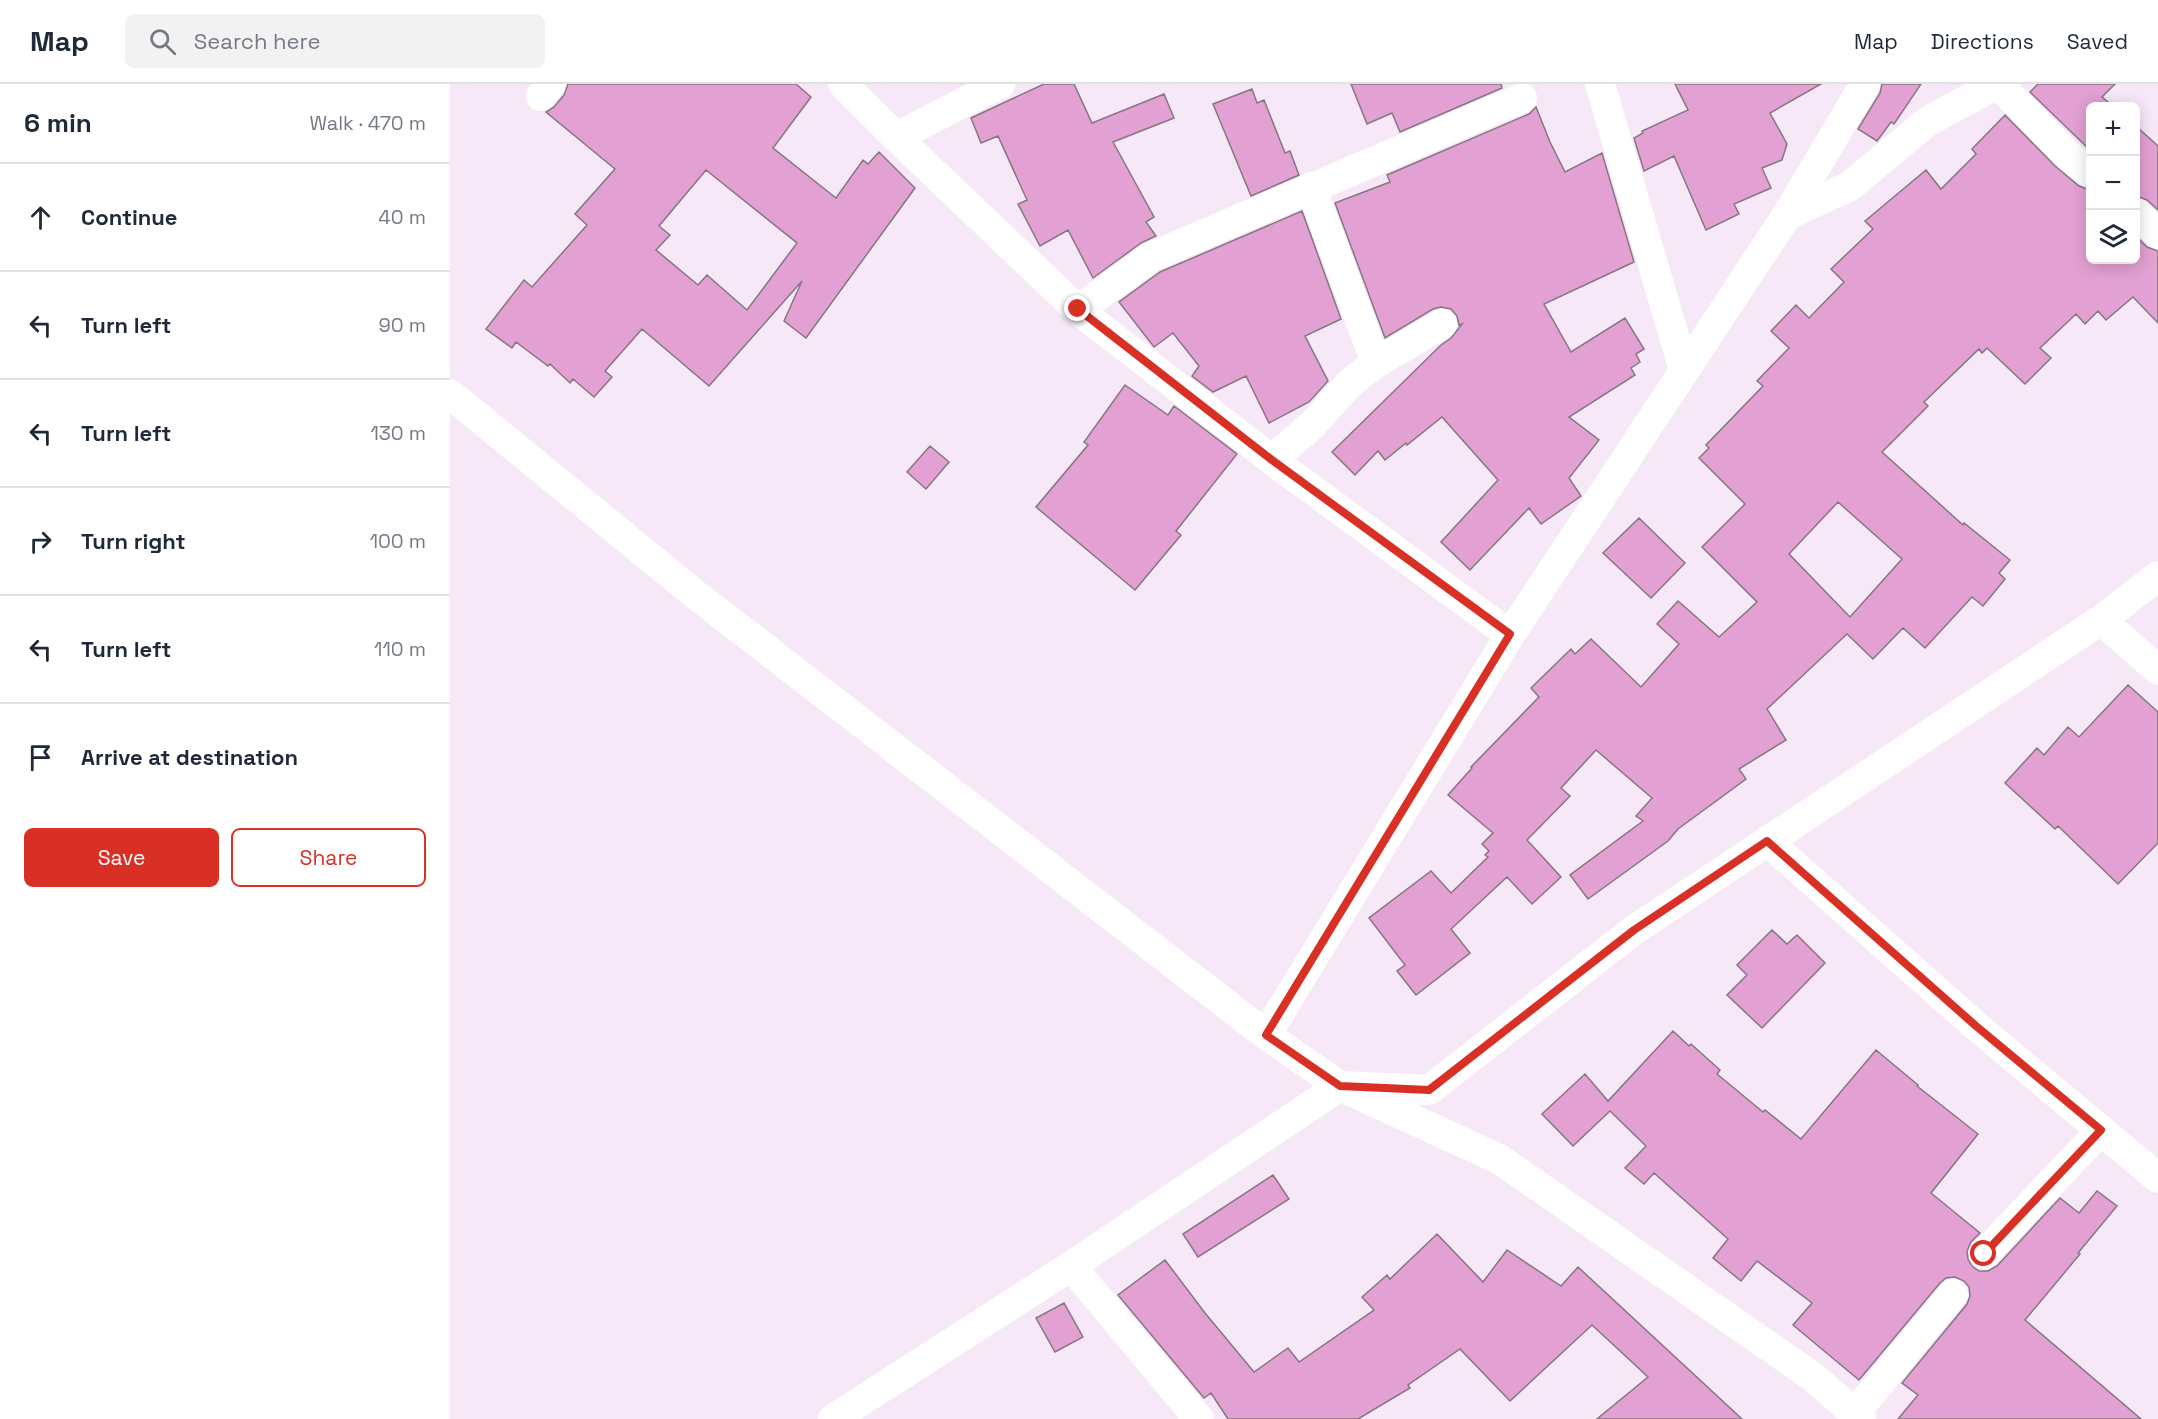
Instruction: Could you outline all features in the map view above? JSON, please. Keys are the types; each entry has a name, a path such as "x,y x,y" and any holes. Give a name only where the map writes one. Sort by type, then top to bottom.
{"street":[{"path":"843,84 1078,309 1272,460 1510,634"},
{"path":"896,137 1000,84"},
{"path":"1600,84 1684,370"},
{"path":"1266,1035 1510,634 1787,215 1865,84"},
{"path":"1787,215 1850,186 1928,121 1998,84 2066,153 2086,169"},
{"path":"1078,309 1151,257 1311,187 1459,127 1522,98"},
{"path":"1311,187 1376,363"},
{"path":"2140,217 2158,234"},
{"path":"1272,460 1313,424 1350,383 1376,363 1442,324"},
{"path":"450,394 696,595 1266,1035 1340,1086 1499,1159 1813,1377 1858,1416 1953,1294"},
{"path":"833,1419 1071,1266 1340,1086 1429,1090 1634,930 2100,620 2158,576"},
{"path":"2100,620 2158,670"},
{"path":"1767,841 1976,1026 2158,1178"},
{"path":"1984,1254 2101,1130"},
{"path":"1071,1266 1199,1419"}],"building":[{"path":"568,84 796,84 811,97 773,148 836,198 863,160 868,164 879,152 915,188 806,338 784,321 802,281 709,386 642,329 605,371 612,377 594,397 573,379 570,383 550,364 548,366 516,342 512,348 486,329 524,280 532,287 587,225 575,214 615,169 546,112 554,107 564,95","holes":["706,170 797,243 747,310 707,275 698,285 656,250 670,235 659,226"]},
{"path":"1044,84 1074,84 1092,123 1164,94 1174,118 1113,142 1154,217 1146,222 1156,236 1141,243 1093,278 1068,230 1040,246 1018,204 1027,200 998,136 981,143 971,118"},
{"path":"1351,84 1501,84 1502,88 1400,132 1392,113 1367,124"},
{"path":"1675,84 1821,84 1770,113 1787,144 1782,160 1762,168 1771,188 1734,204 1739,214 1706,230 1674,156 1644,171 1634,138 1643,133 1642,131 1688,110"},
{"path":"1882,84 1921,84 1894,124 1891,122 1877,141 1858,129 1880,93"},
{"path":"2038,84 2115,84 2102,97 2108,102 2086,102 2086,146 2030,92"},
{"path":"1252,89 1257,103 1264,100 1285,153 1290,151 1299,175 1251,196 1213,104"},
{"path":"1536,107 1565,172 1602,153 1634,262 1544,304 1571,352 1625,318 1644,349 1636,354 1640,362 1631,368 1635,375 1569,417 1599,440 1569,478 1581,496 1541,524 1529,508 1470,570 1441,542 1498,480 1442,417 1385,460 1378,451 1355,475 1332,452 1441,345 1451,338 1462,324 1459,325 1457,316 1451,309 1441,307 1433,309 1385,338 1335,203 1390,182 1387,175 1529,114"},
{"path":"2005,115 2055,166 2079,186 2086,188 2086,264 2140,264 2140,240 2147,247 2158,251 2158,323 2133,297 2106,320 2098,311 2085,324 2076,314 2040,348 2051,358 2025,384 1987,348 1982,353 1979,349 1924,402 1928,406 1882,452 1963,525 1964,523 2010,560 1999,573 2005,579 1983,606 1972,597 1925,648 1903,628 1873,659 1847,634 1767,709 1786,740 1739,769 1746,779 1678,829 1668,841 1588,899 1570,875 1643,821 1636,816 1652,798 1596,750 1561,788 1570,796 1527,840 1561,877 1532,904 1507,877 1451,929 1470,953 1416,995 1397,971 1405,965 1369,918 1431,871 1451,893 1488,857 1485,855 1489,851 1482,844 1493,833 1448,795 1471,767 1539,697 1531,688 1571,649 1575,654 1591,639 1641,687 1679,644 1657,624 1678,601 1719,637 1757,602 1702,547 1745,504 1699,458 1709,448 1706,445 1763,386 1757,381 1789,348 1771,331 1796,305 1809,318 1844,282 1831,269 1873,229 1865,221 1926,170 1941,189 1976,154 1972,149","holes":["1838,502 1902,559 1850,617 1789,554"]},
{"path":"2140,130 2158,146 2158,210 2147,200 2140,197"},
{"path":"1302,211 1341,319 1305,336 1328,381 1309,402 1269,423 1246,376 1213,392 1192,376 1199,366 1173,333 1154,347 1119,302 1160,272"},
{"path":"1125,385 1168,415 1174,406 1237,454 1176,531 1181,535 1135,590 1036,507 1088,445 1084,442"},
{"path":"930,446 949,462 926,489 907,472"},
{"path":"1639,518 1685,563 1651,598 1603,553"},
{"path":"2128,685 2158,712 2158,843 2118,884 2058,826 2055,829 2005,783 2037,748 2044,755 2068,727 2079,737"},
{"path":"1772,930 1787,944 1797,935 1825,963 1762,1028 1727,995 1747,975 1737,965"},
{"path":"1673,1031 1720,1070 1717,1074 1763,1112 1765,1110 1801,1139 1876,1050 1978,1134 1931,1193 1980,1233 1971,1242 1967,1251 1972,1266 1979,1271 1988,1271 1997,1266 2060,1198 2079,1213 2097,1191 2117,1206 2025,1320 2141,1419 1898,1419 1918,1395 1902,1383 1967,1304 1970,1296 1969,1287 1964,1281 1955,1277 1946,1278 1940,1283 1859,1380 1793,1325 1812,1303 1757,1261 1741,1281 1713,1258 1728,1239 1654,1173 1644,1184 1625,1168 1646,1146 1610,1111 1573,1146 1542,1114 1585,1074 1608,1101"},
{"path":"1273,1175 1289,1199 1198,1257 1183,1234"},
{"path":"1437,1234 1483,1282 1507,1250 1561,1286 1578,1267 1742,1419 1597,1419 1648,1377 1592,1325 1510,1401 1460,1349 1408,1385 1410,1388 1358,1419 1228,1419 1211,1393 1204,1398 1118,1295 1165,1260 1254,1372 1288,1348 1299,1362 1374,1310 1362,1297 1387,1275 1390,1279"},
{"path":"1064,1303 1083,1337 1055,1352 1036,1318"}],"route":[{"path":"1078,309 1272,460 1510,634 1266,1035 1340,1086 1429,1090 1634,930 1767,841 1976,1026 2101,1130 1984,1254"}]}
